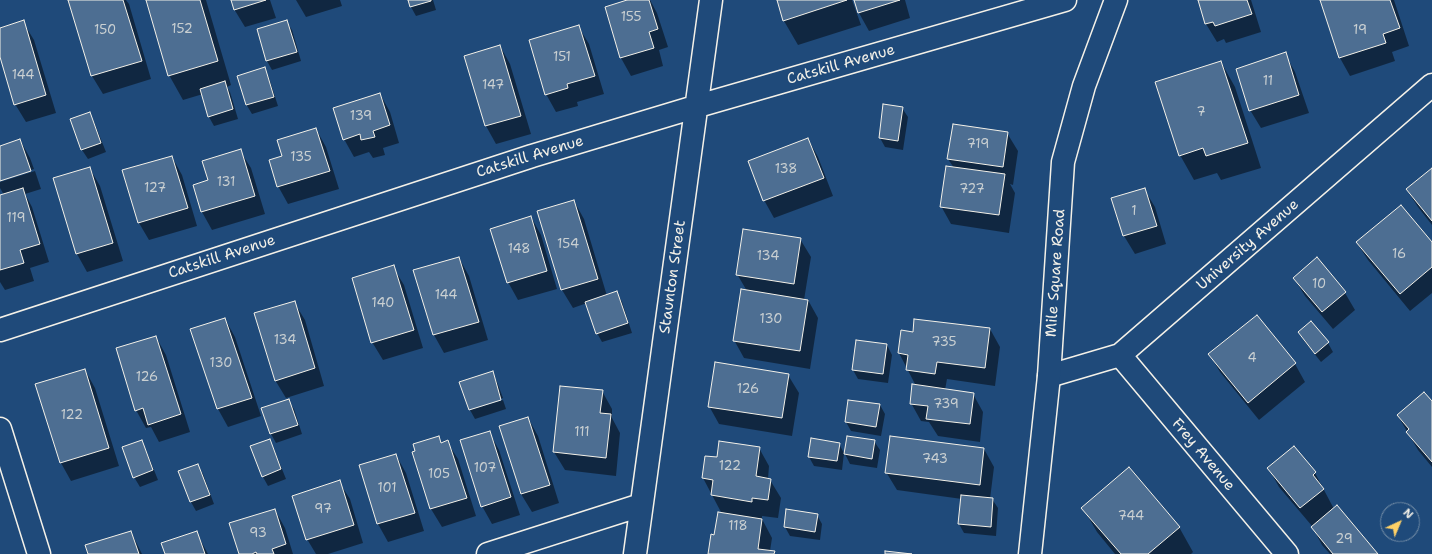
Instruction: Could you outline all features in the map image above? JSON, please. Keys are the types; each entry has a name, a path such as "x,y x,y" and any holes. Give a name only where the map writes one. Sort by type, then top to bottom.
{"street":[{"name":"Staunton Street","path":"635,554 712,0"},
{"name":"Catskill Avenue","path":"0,330 532,156 698,106 1065,0"},
{"name":"Mile Square Road","path":"1030,554 1049,376 1063,162 1084,86 1116,0"},
{"name":"University Avenue","path":"1049,376 1120,356 1432,85"},
{"name":"Frey Avenue","path":"1120,356 1287,554"},
{"path":"0,428 39,554"},
{"path":"488,554 641,505"}],"building":[{"path":"68,0 123,0 142,61 91,76"},
{"path":"146,0 200,0 218,61 168,76"},
{"path":"231,0 266,0 234,10"},
{"path":"408,0 431,0 431,1 410,7"},
{"path":"627,0 649,0 658,29 649,32 654,48 620,58 605,7"},
{"path":"777,0 847,0 783,21"},
{"path":"854,0 900,0 858,13"},
{"path":"1198,0 1247,0 1252,14 1215,26 1213,22 1205,24"},
{"path":"1320,0 1390,0 1400,28 1383,34 1386,43 1339,58"},
{"path":"24,20 46,95 14,105 0,57 0,28"},
{"path":"287,20 297,52 266,61 257,29"},
{"path":"579,25 595,76 567,84 568,88 545,95 529,40"},
{"path":"500,45 521,116 485,126 464,56"},
{"path":"1286,52 1299,95 1249,111 1236,69"},
{"path":"1221,61 1248,143 1206,156 1203,148 1179,156 1155,82"},
{"path":"265,67 274,97 246,105 237,76"},
{"path":"225,81 233,109 208,117 200,89"},
{"path":"380,93 390,125 373,131 375,137 361,140 360,134 343,140 333,108"},
{"path":"883,104 903,107 898,141 879,138"},
{"path":"90,112 101,143 81,150 70,119"},
{"path":"953,124 1008,132 1003,167 947,159"},
{"path":"316,128 330,171 277,187 269,160 282,156 277,140"},
{"path":"808,138 824,178 763,201 748,161"},
{"path":"20,139 31,171 0,181 0,146"},
{"path":"241,149 255,196 201,212 193,185 208,180 202,161"},
{"path":"172,156 188,208 138,223 122,170"},
{"path":"946,166 1005,174 999,215 940,207"},
{"path":"90,167 113,243 76,254 53,178"},
{"path":"1432,168 1432,221 1406,189"},
{"path":"23,188 40,244 20,250 24,263 0,270 0,195"},
{"path":"1145,188 1157,226 1123,236 1111,198"},
{"path":"574,200 598,279 561,290 537,211"},
{"path":"1401,205 1432,242 1432,267 1400,294 1356,242"},
{"path":"531,216 547,271 507,283 490,229"},
{"path":"743,229 801,238 794,284 736,275"},
{"path":"459,257 479,322 433,335 413,270"},
{"path":"1317,257 1346,292 1322,312 1293,278"},
{"path":"394,265 414,330 371,343 352,278"},
{"path":"741,289 808,300 800,351 733,341"},
{"path":"617,291 628,323 596,334 585,302"},
{"path":"295,301 315,368 275,381 254,313"},
{"path":"1257,315 1296,363 1248,403 1208,354"},
{"path":"225,318 252,398 217,409 190,329"},
{"path":"914,319 990,328 985,368 937,362 935,374 906,370 908,355 898,353 901,330 913,332"},
{"path":"1311,321 1329,342 1315,354 1298,332"},
{"path":"156,336 181,414 148,425 143,408 135,411 116,348"},
{"path":"856,340 887,344 883,374 852,370"},
{"path":"715,362 789,374 782,418 708,407"},
{"path":"85,369 109,448 60,463 35,384"},
{"path":"493,371 501,400 469,410 459,382"},
{"path":"912,384 974,393 970,424 926,419 928,406 910,404"},
{"path":"560,386 603,390 600,413 611,414 606,458 553,452"},
{"path":"1424,392 1432,401 1432,462 1406,432 1409,429 1397,415"},
{"path":"289,399 298,425 270,434 261,408"},
{"path":"848,400 880,404 876,427 845,422"},
{"path":"528,417 550,485 521,494 499,426"},
{"path":"490,431 511,497 481,507 460,440"},
{"path":"439,436 441,443 448,440 467,498 430,509 412,452 415,451 413,444"},
{"path":"847,436 875,440 872,459 844,454"},
{"path":"890,436 984,448 980,485 885,473"},
{"path":"811,438 840,443 837,461 808,457"},
{"path":"270,439 281,469 262,477 250,446"},
{"path":"142,440 153,470 133,478 122,447"},
{"path":"719,441 760,447 756,476 771,479 768,500 752,498 752,502 711,495 713,480 702,478 705,456 717,457"},
{"path":"1294,446 1316,472 1313,475 1324,489 1300,508 1267,468"},
{"path":"396,454 415,513 377,524 359,465"},
{"path":"198,464 210,495 190,502 178,471"},
{"path":"1129,467 1180,527 1148,554 1121,554 1081,508"},
{"path":"340,480 354,525 306,540 292,496"},
{"path":"961,495 993,498 991,527 958,524"},
{"path":"1337,505 1378,554 1333,554 1311,527"},
{"path":"275,509 286,544 272,549 274,554 257,554 256,552 252,554 239,554 229,523"},
{"path":"786,509 818,514 815,532 784,527"},
{"path":"718,512 762,519 758,549 775,551 774,554 708,554 711,534 714,535"},
{"path":"131,531 139,554 88,554 85,545"},
{"path":"197,531 205,554 165,554 161,543"},
{"path":"885,551 912,554 885,554"}]}
